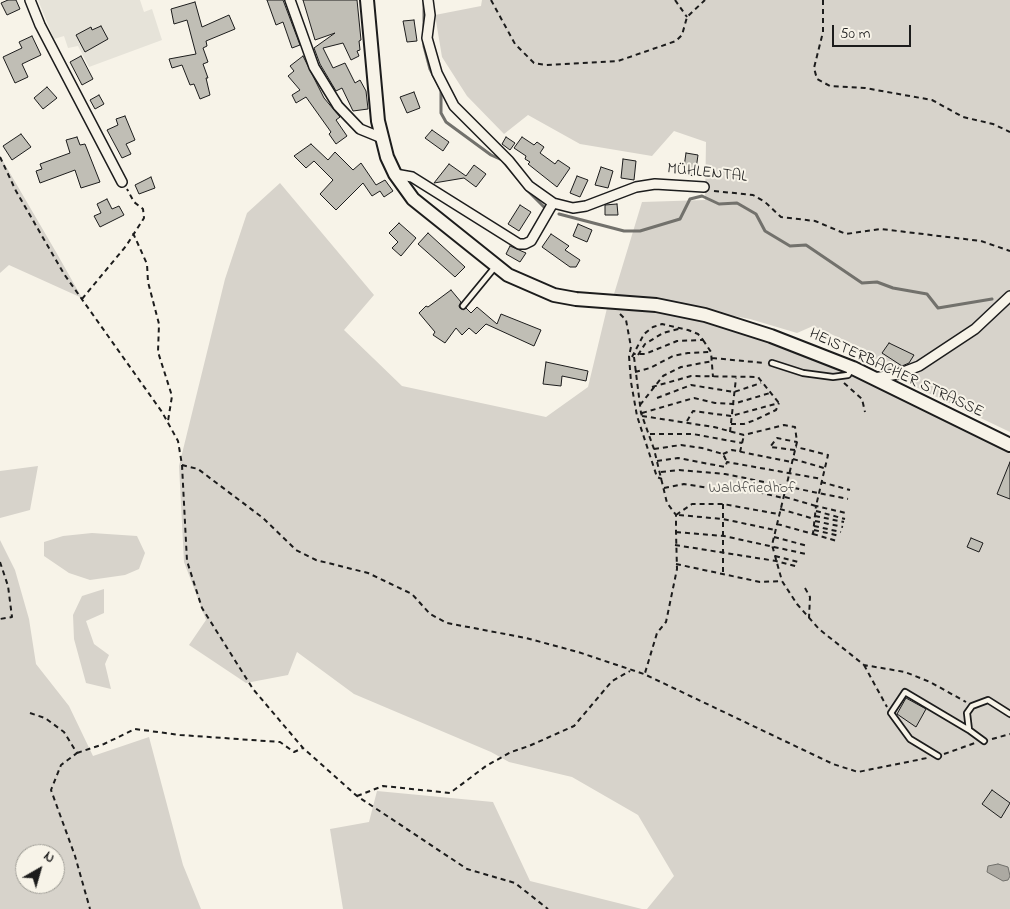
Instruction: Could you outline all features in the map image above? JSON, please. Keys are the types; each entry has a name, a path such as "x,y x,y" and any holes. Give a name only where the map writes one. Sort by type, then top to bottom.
{"main road":[{"name":"HEISTERBACHER STRASSE","path":"367,0 382,138 395,174 413,199 508,275 554,295 576,299 656,305 706,315 779,338 853,368 1010,445"}],"street":[{"path":"30,0 40,25 122,182"},
{"path":"290,0 314,67 338,106 360,129 382,138"},
{"name":"MÜHLENTAL","path":"428,0 430,15 427,38 437,73 454,106 509,161 529,186 553,203 573,208 586,206 636,187 655,184 704,187"},
{"path":"395,174 412,177 519,244 531,241 553,203"},
{"path":"874,378 898,374 919,366 975,329 1010,296"}],"lane":[{"path":"463,306 496,266"},
{"path":"772,363 803,373 836,377 848,375 853,368"},
{"path":"938,756 910,739 891,713 905,692 984,741"},
{"path":"969,730 968,713 972,706 988,700 1010,714"}],"path":[{"path":"491,0 515,44 534,62 546,65 618,61 676,41 682,35 687,17 705,0"},
{"path":"675,0 687,17"},
{"path":"823,0 823,32 814,68 817,79 830,86 865,88 932,100 963,117 993,124 1010,132"},
{"path":"0,158 45,243 168,422 178,441 182,465 187,561 202,608 253,689 303,748 357,796 467,869 514,883 548,909"},
{"path":"82,299 126,246 144,218 143,209 134,202 122,182"},
{"name":"MÜHLENTAL","path":"704,187 725,193 753,195 765,202 781,217 815,220 846,234 881,229 981,241 1010,251"},
{"path":"133,233 147,264 148,282 159,324 158,352 172,396 168,422"},
{"path":"613,312 622,314 626,320 631,347 629,356 631,382 638,416 656,477 662,480"},
{"path":"644,674 658,633 666,622 676,564 677,515 667,503 654,449 639,406 634,372 634,356 639,342 653,327 662,324 698,334 711,352 713,377"},
{"path":"638,355 645,344 664,333 682,328"},
{"path":"629,356 645,354 677,342 703,340"},
{"path":"634,372 650,368 673,356 688,352 711,352"},
{"path":"639,406 663,376 680,367 713,359 772,363"},
{"path":"652,388 691,376 758,377 779,403"},
{"path":"836,377 862,400 865,412"},
{"path":"730,432 736,378"},
{"path":"657,398 691,385 734,392 761,383"},
{"path":"642,415 694,398 715,403 733,404 770,393"},
{"path":"686,422 693,411 731,416 779,403"},
{"path":"731,424 744,424 755,420 776,410 779,403"},
{"path":"642,415 714,427 744,435 784,425 796,427 796,447 788,473 772,545 782,581 796,604 819,629 864,665 891,713"},
{"path":"649,434 692,434 742,443"},
{"path":"740,452 744,435"},
{"path":"795,450 770,447 777,438 797,442"},
{"path":"654,449 681,445 723,454 732,450 824,468"},
{"path":"796,447 828,455 818,492 814,534"},
{"path":"723,454 727,462"},
{"path":"656,461 678,458 725,467 727,462"},
{"path":"727,462 788,473 850,490"},
{"path":"182,465 198,468 264,518 296,550 316,560 368,573 412,594 430,614 447,623 543,642 644,674 833,764 858,772 938,756 1010,734"},
{"path":"660,472 679,470 706,472 848,499"},
{"path":"664,488 684,484 735,492 740,492 741,488 846,513"},
{"path":"677,515 692,504 723,504 778,514"},
{"path":"723,504 724,574"},
{"path":"780,509 811,518"},
{"path":"816,511 845,519"},
{"path":"677,515 724,519 775,530"},
{"path":"815,516 844,522"},
{"path":"814,521 843,527"},
{"path":"776,523 836,541"},
{"path":"814,526 841,532"},
{"path":"814,530 840,536"},
{"path":"676,532 724,536 772,545 806,554"},
{"path":"774,537 808,546"},
{"path":"675,545 776,561 799,567"},
{"path":"775,556 798,562"},
{"path":"0,562 8,586 12,617 0,619"},
{"path":"676,564 760,582 782,581"},
{"path":"805,588 810,597 809,618"},
{"path":"864,665 914,675 955,695 972,706"},
{"path":"357,796 383,786 450,793 486,766 511,752 574,726 612,681 630,670"},
{"path":"30,713 45,718 64,732 77,753"},
{"path":"90,909 75,856 51,790 61,765 77,753 104,744 135,729 180,735 280,742 294,752 303,748"}],"shaded area":[{"path":"38,0 140,0 144,12 152,9 162,40 89,67 78,46 68,48 64,36 54,39"},
{"path":"998,864 1008,867 1010,876 1008,880 1003,881 987,872 988,866"}],"green space":[{"path":"482,0 1010,0 1010,432 901,380 864,349 813,326 797,333 750,319 614,294 642,202 705,200 706,142 674,131 652,156 580,144 528,115 504,134 467,96 442,57 435,15 481,6"},
{"path":"0,156 82,298 9,265 0,273"},
{"name":"Waldfriedhof","path":"280,183 374,295 344,330 402,386 546,417 588,387 608,304 655,308 715,322 803,350 1010,451 1010,909 647,909 674,876 638,815 572,777 509,762 491,752 354,694 297,652 288,675 246,683 189,645 206,620 184,562 179,466 225,279 247,213"},
{"path":"38,466 30,510 0,518 0,471"},
{"path":"92,533 137,536 145,553 139,569 125,575 90,580 69,573 44,556 44,542 63,536"},
{"path":"0,540 15,570 29,619 36,664 69,706 93,756 149,737 183,865 201,909 0,909"},
{"path":"104,589 104,613 86,621 94,644 109,655 105,664 111,689 86,683 74,639 73,615 82,596"},
{"path":"377,791 493,802 530,881 642,909 343,909 330,829 369,822"}],"building":[{"path":"8,0 16,0 20,9 7,15 1,3"},
{"path":"267,0 283,0 300,45 292,48 283,22 276,25"},
{"path":"303,0 357,0 361,40 359,41 360,50 357,51 359,56 351,60 343,43 323,48 333,68 345,63 355,83 360,80 366,91 368,109 353,111 342,88 336,91 320,64 314,48 335,33 315,40"},
{"path":"195,2 202,27 229,15 235,29 206,41 207,46 203,48 208,62 203,64 208,78 206,78 210,95 200,99 194,84 190,85 182,65 172,68 169,59 196,54 187,20 174,24 171,9"},
{"path":"414,20 417,41 407,42 403,21"},
{"path":"101,26 108,39 85,52 76,35 91,27 92,30"},
{"path":"32,36 41,55 22,64 28,77 15,83 3,57 22,48 19,42"},
{"path":"81,56 93,79 82,85 70,62"},
{"path":"303,56 324,98 340,117 336,120 347,136 336,144 329,134 331,132 306,97 296,103 292,95 300,90 288,76 294,71 290,66"},
{"path":"47,87 57,98 43,109 34,98"},
{"path":"414,92 420,108 407,113 400,97"},
{"path":"99,95 104,104 95,109 90,100"},
{"path":"125,116 135,140 126,144 131,154 122,158 107,130 118,125 116,119"},
{"path":"432,130 449,142 443,151 425,138"},
{"path":"21,134 31,147 12,160 3,146"},
{"path":"77,137 80,145 85,144 100,182 81,188 75,170 40,183 36,171 42,169 40,164 70,153 66,140"},
{"path":"506,137 515,143 510,150 502,144"},
{"path":"522,137 534,145 537,142 544,147 540,153 555,164 558,160 570,168 557,187 528,164 530,162 525,159 526,156 514,148"},
{"path":"311,144 328,160 335,152 353,170 361,163 376,185 385,180 393,191 384,197 380,191 372,196 363,183 336,210 320,194 333,180 314,161 306,168 294,156"},
{"path":"686,153 698,155 695,176 683,174"},
{"path":"623,159 636,161 634,180 621,178"},
{"path":"449,164 466,176 474,165 486,174 476,187 464,178 434,183"},
{"path":"601,167 613,171 608,188 595,185"},
{"path":"577,176 588,180 580,197 570,193"},
{"path":"151,177 155,188 139,194 135,185"},
{"path":"107,199 112,209 119,206 124,215 100,227 94,216 101,213 97,204"},
{"path":"617,204 618,215 605,215 605,205"},
{"path":"520,205 531,212 519,231 508,224"},
{"path":"399,223 416,238 401,256 392,248 398,242 389,233"},
{"path":"578,224 592,230 587,242 573,236"},
{"path":"428,233 465,267 455,277 418,244"},
{"path":"551,234 569,246 565,250 580,260 576,267 570,267 542,247"},
{"path":"510,246 526,253 520,262 506,254"},
{"path":"451,290 461,302 459,306 461,309 466,308 471,313 477,307 497,324 501,314 541,330 534,346 486,324 476,334 469,328 462,335 456,328 445,343 433,335 435,332 419,313 426,306 428,307"},
{"path":"889,343 914,355 909,363 902,366 882,353"},
{"path":"546,362 588,371 586,381 562,376 561,386 543,384"},
{"path":"1010,462 1010,499 997,494"},
{"path":"971,538 983,543 979,552 967,547"},
{"path":"906,698 926,709 916,727 897,714"},
{"path":"992,790 1010,803 1001,818 982,804"}],"waterway":[{"path":"424,0 424,46 430,69 441,90 441,113 446,122 491,155 502,160 523,185"},
{"path":"527,190 546,209"},
{"path":"559,214 624,231 640,231 680,219 690,199 702,196 719,204 737,203 756,214 765,231 790,246 806,245 862,283 877,282 893,288 927,294 938,308 992,299"}]}
